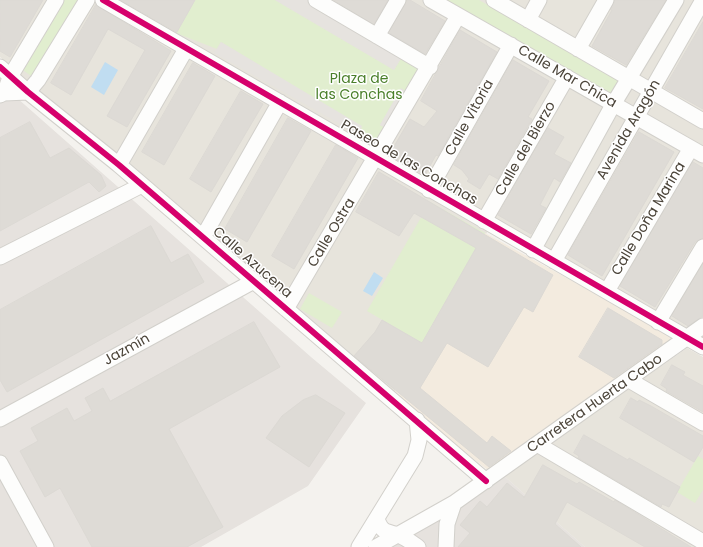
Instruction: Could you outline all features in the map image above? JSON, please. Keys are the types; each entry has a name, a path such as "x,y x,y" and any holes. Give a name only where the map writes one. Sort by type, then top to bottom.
{"street":[{"path":"56,0 5,72 2,94 28,92 38,80 87,0"},
{"name":"Paseo de las Conchas","path":"103,0 533,250 607,290 703,348"},
{"path":"316,0 430,67"},
{"path":"377,36 398,0"},
{"name":"Calle Mar Chica","path":"431,0 697,151"},
{"name":"Calle Mar Chica","path":"494,0 703,121"},
{"path":"528,20 539,0"},
{"path":"578,49 606,0"},
{"name":"Avenida Aragón","path":"533,250 614,104 676,0"},
{"name":"Avenida Aragón","path":"554,261 703,0"},
{"name":"Calle Ostra","path":"286,309 377,158 458,16"},
{"name":"Calle Vitoria","path":"430,190 511,45"},
{"path":"119,165 186,49"},
{"name":"Calle Azucena","path":"5,72 119,165 454,451 486,481"},
{"name":"Calle del Bierzo","path":"484,221 567,77"},
{"path":"203,237 280,102"},
{"name":"Calle Doña Marina","path":"607,290 697,151"},
{"path":"0,257 142,185"},
{"path":"658,322 703,247"},
{"name":"Jazmín","path":"0,419 254,281"},
{"name":"Carretera Huerta Cabo","path":"376,547 454,503 703,326"},
{"path":"629,380 703,423"},
{"path":"359,547 409,467 418,447 419,431 417,420"},
{"path":"537,444 703,542"},
{"path":"418,447 442,447 454,451"},
{"path":"0,463 46,547"},
{"path":"446,547 447,524 454,503"},
{"path":"377,519 379,524 387,532 398,535 418,547"}],"shaded area":[{"path":"0,0 703,0 703,338 493,222 392,396 0,57"},
{"path":"275,0 309,0 403,55 394,70"},
{"path":"221,42 362,126 358,134 214,53"},
{"path":"0,83 311,357 366,403 308,486 201,547 0,547"},
{"path":"401,88 407,92 387,129 380,125"},
{"path":"485,233 674,337 489,471 392,396"},
{"path":"687,348 703,357 703,547 585,547 504,476"},
{"path":"504,476 585,547 393,547"}],"green space":[{"path":"60,0 79,0 34,78 20,68"},
{"name":"Plaza de las Conchas","path":"195,0 275,0 394,70 402,57 421,67 407,92 401,89 380,125 387,129 379,145 358,134 362,127 221,42 217,49 176,33"},
{"path":"444,0 479,0 620,81 614,97"},
{"path":"430,202 485,233 422,343 367,311"},
{"path":"309,293 342,312 332,328 300,309"},
{"path":"698,456 703,459 703,490 695,503 677,492"}],"water":[{"path":"105,62 118,70 104,95 91,87"},
{"path":"374,272 383,278 372,296 363,291"}],"building":[{"path":"0,0 43,0 10,57 0,51"},
{"path":"121,0 195,0 177,32"},
{"path":"334,0 388,0 374,24"},
{"path":"407,0 410,0 445,21 425,54 389,33"},
{"path":"615,0 666,0 626,65 592,46 612,10"},
{"path":"96,5 171,51 127,127 107,116 145,50 108,29 71,95 51,83"},
{"path":"703,22 703,109 665,88"},
{"path":"460,30 497,52 438,156 436,155 425,175 389,155 410,119 424,127 437,111 421,101"},
{"path":"513,60 549,81 528,117 532,119 498,179 489,174 480,189 467,181 469,179 462,170 454,165"},
{"path":"193,63 215,76 164,165 142,152"},
{"path":"241,91 263,104 211,192 190,179"},
{"path":"288,118 311,131 247,242 225,229"},
{"path":"30,122 50,158 69,148 101,175 106,186 99,192 89,182 0,231 0,138"},
{"path":"548,128 564,137 554,154 571,163 560,182 554,178 540,205 546,208 531,234 498,215"},
{"path":"639,132 674,152 602,276 568,255"},
{"path":"336,145 358,158 294,269 272,256"},
{"path":"693,162 703,168 703,238 695,242 655,307 620,286"},
{"path":"379,172 553,275 533,312 524,307 488,367 447,343 420,388 487,443 492,436 511,451 489,467 354,356 375,332 382,320 422,343 476,248 414,213 399,236 356,212"},
{"path":"151,226 171,263 188,254 204,282 7,392 0,380 0,310"},
{"path":"703,264 703,316 688,326 672,316"},
{"path":"608,308 662,340 662,344 614,378 579,357"},
{"path":"254,322 280,367 169,429 223,527 187,547 92,547 60,488 45,497 20,451 38,441 31,428 67,408 74,421 92,411 85,398 103,388 110,401"},
{"path":"672,365 685,372 683,375 703,386 703,412 666,391 667,389 661,385"},
{"path":"316,395 345,413 309,467 266,438 282,416 303,400"},
{"path":"631,398 651,406 703,436 703,447 694,462 620,418"},
{"path":"584,435 628,460 629,458 680,487 669,507 662,504 661,507 578,458 579,456 574,453"},
{"path":"543,465 577,484 579,482 614,502 615,500 691,547 645,547 567,502 555,524 581,547 458,547 470,533 460,525 480,501 487,507 507,483 524,497"}],"cycle path":[{"path":"103,0 703,347"},
{"path":"0,67 28,92 119,165 486,481"}]}
